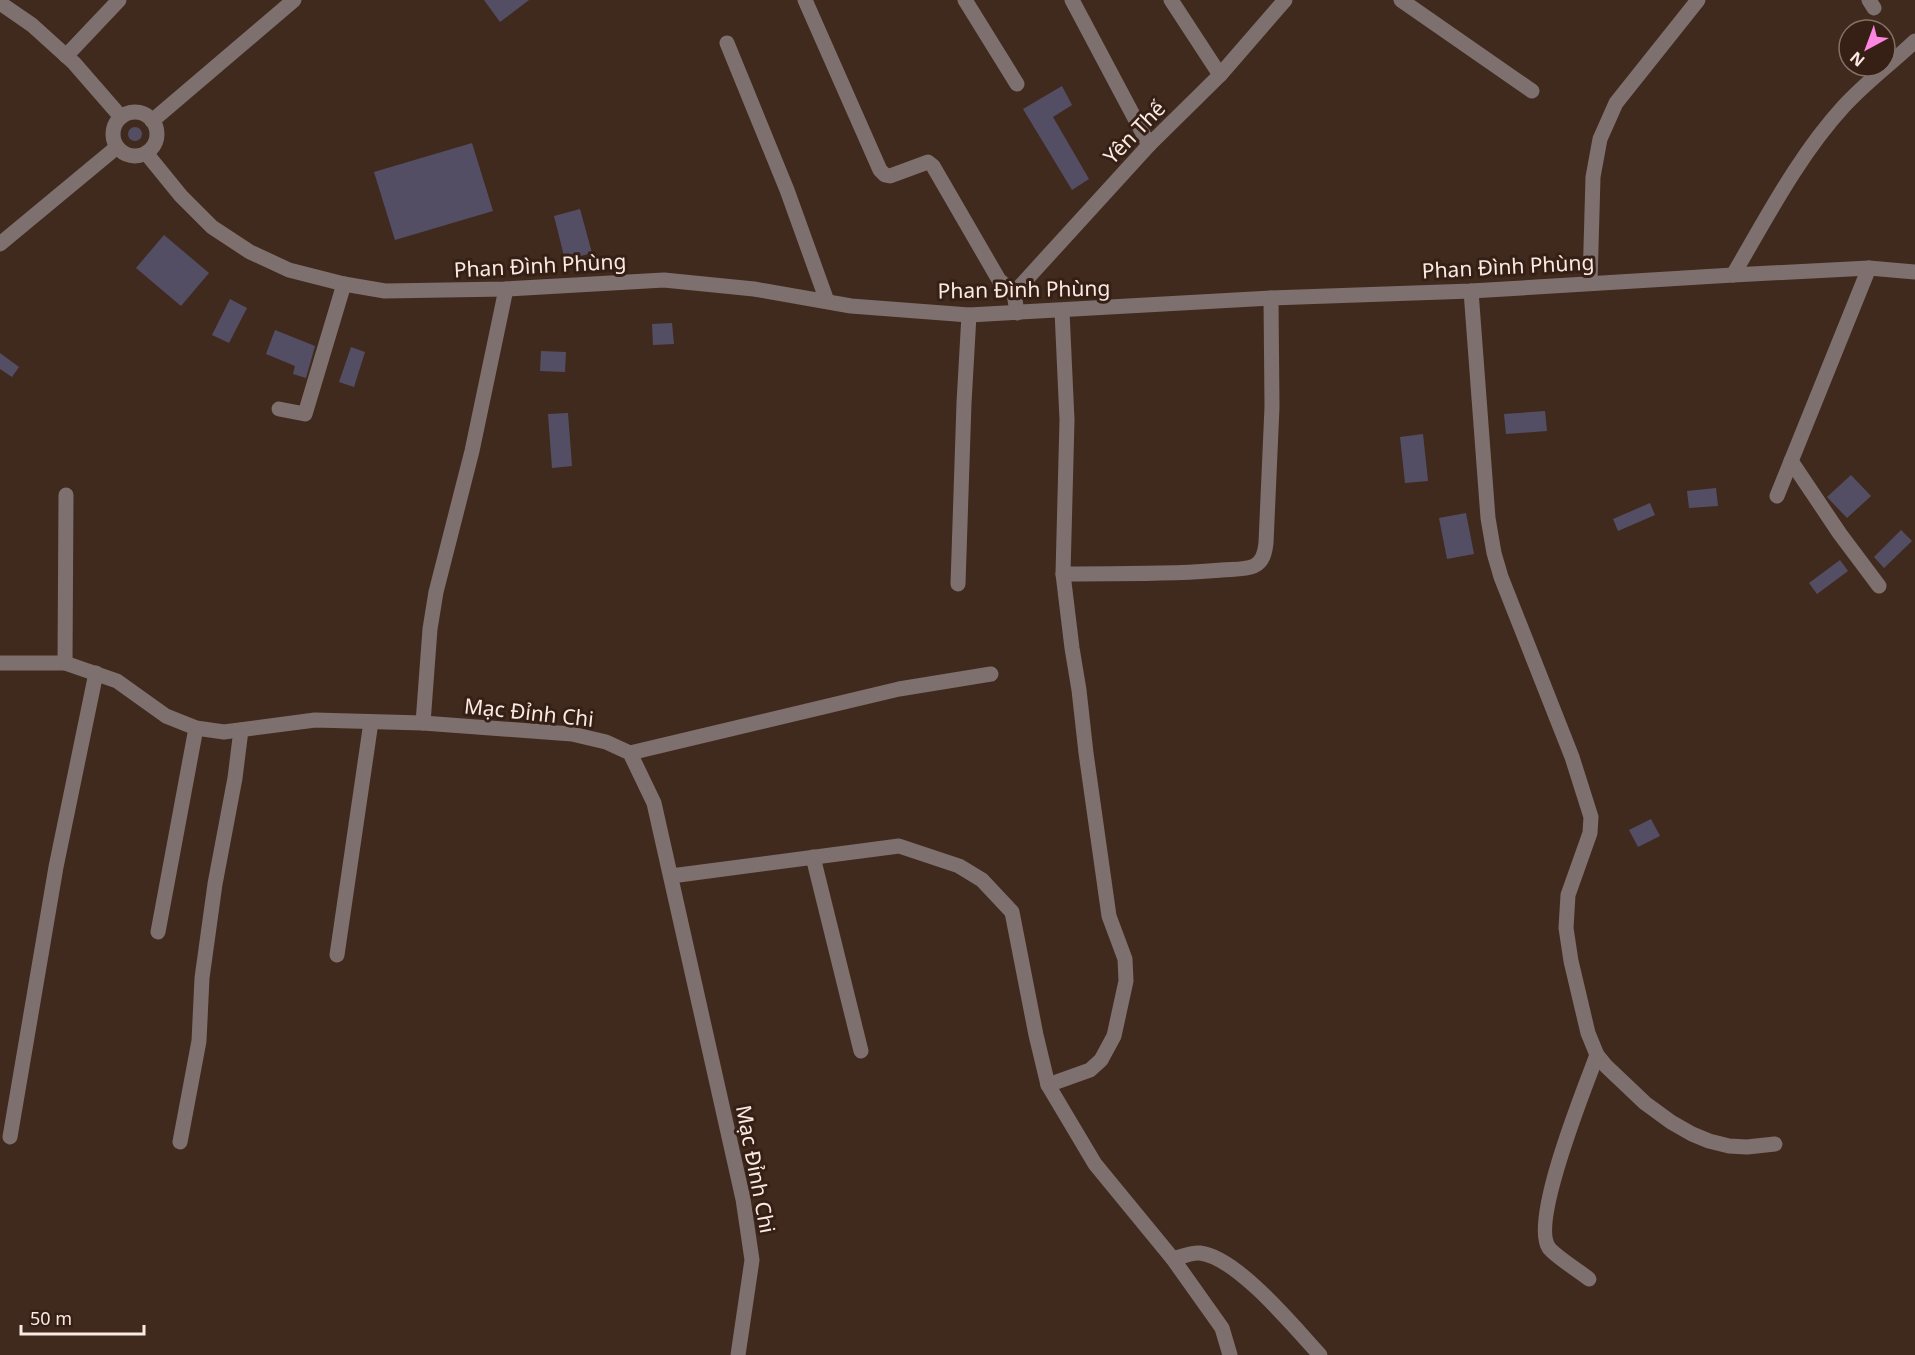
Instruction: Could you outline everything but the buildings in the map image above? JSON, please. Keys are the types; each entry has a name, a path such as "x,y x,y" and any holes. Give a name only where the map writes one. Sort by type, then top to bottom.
{"street":[{"path":"66,56 119,0"},
{"path":"152,121 294,0"},
{"path":"805,0 880,170 890,176 922,163 928,162 933,166 999,280 1014,293 1017,313"},
{"path":"966,0 1017,84"},
{"path":"1072,0 1149,145"},
{"path":"1171,0 1220,75"},
{"name":"Yên Thế","path":"1014,293 1149,145 1220,75 1285,0"},
{"path":"1401,0 1532,91"},
{"path":"1590,283 1593,177 1596,155 1607,120 1631,84 1698,0"},
{"path":"0,3 32,26 66,56 121,117"},
{"path":"1733,275 1822,132 1865,84 1915,41"},
{"path":"727,43 787,190 827,301"},
{"path":"136,112 152,121 157,137 146,153 136,156 129,155 117,147 113,133 114,126 121,117 136,112"},
{"path":"0,244 117,147"},
{"name":"Phan Đình Phùng","path":"146,153 181,196 212,227 250,252 289,270 344,284 386,291 506,289 664,280 754,289 851,306 969,315 1271,298 1471,291 1869,268 1915,272"},
{"path":"1777,496 1869,268"},
{"path":"279,409 305,414 344,284"},
{"path":"423,723 430,629 436,592 472,451 506,289"},
{"path":"1471,291 1488,518 1494,553 1508,595 1572,757 1592,817 1590,833 1569,895 1566,928 1571,961 1588,1033 1606,1066 1645,1103 1671,1122 1692,1134 1729,1146 1775,1144"},
{"path":"1063,574 1200,572 1248,567 1262,560 1266,543 1272,407 1271,298"},
{"path":"1048,1085 1090,1070 1101,1060 1114,1036 1126,981 1125,959 1109,916 1063,574 1067,420 1062,311"},
{"path":"958,584 969,315"},
{"path":"1791,460 1840,534 1879,586"},
{"path":"65,663 66,495"},
{"name":"Mạc Đỉnh Chi","path":"0,663 65,663 96,673 117,681 166,716 196,728 224,732 315,720 423,723 572,735 606,742 630,753 654,803 743,1199 752,1260 738,1355"},
{"path":"10,1137 56,867 96,673"},
{"path":"630,753 899,689 991,674"},
{"path":"337,955 371,722"},
{"path":"158,932 196,728"},
{"path":"180,1142 199,1041 202,978 241,730"},
{"path":"671,876 899,846 959,866 982,880 1012,912 1048,1085 1095,1164 1173,1259 1222,1328 1230,1355"},
{"path":"813,857 861,1051"},
{"path":"1589,1279 1549,1248 1544,1233 1551,1194 1569,1128 1598,1055"},
{"path":"1173,1259 1199,1252 1220,1260 1260,1290 1320,1355"}]}
